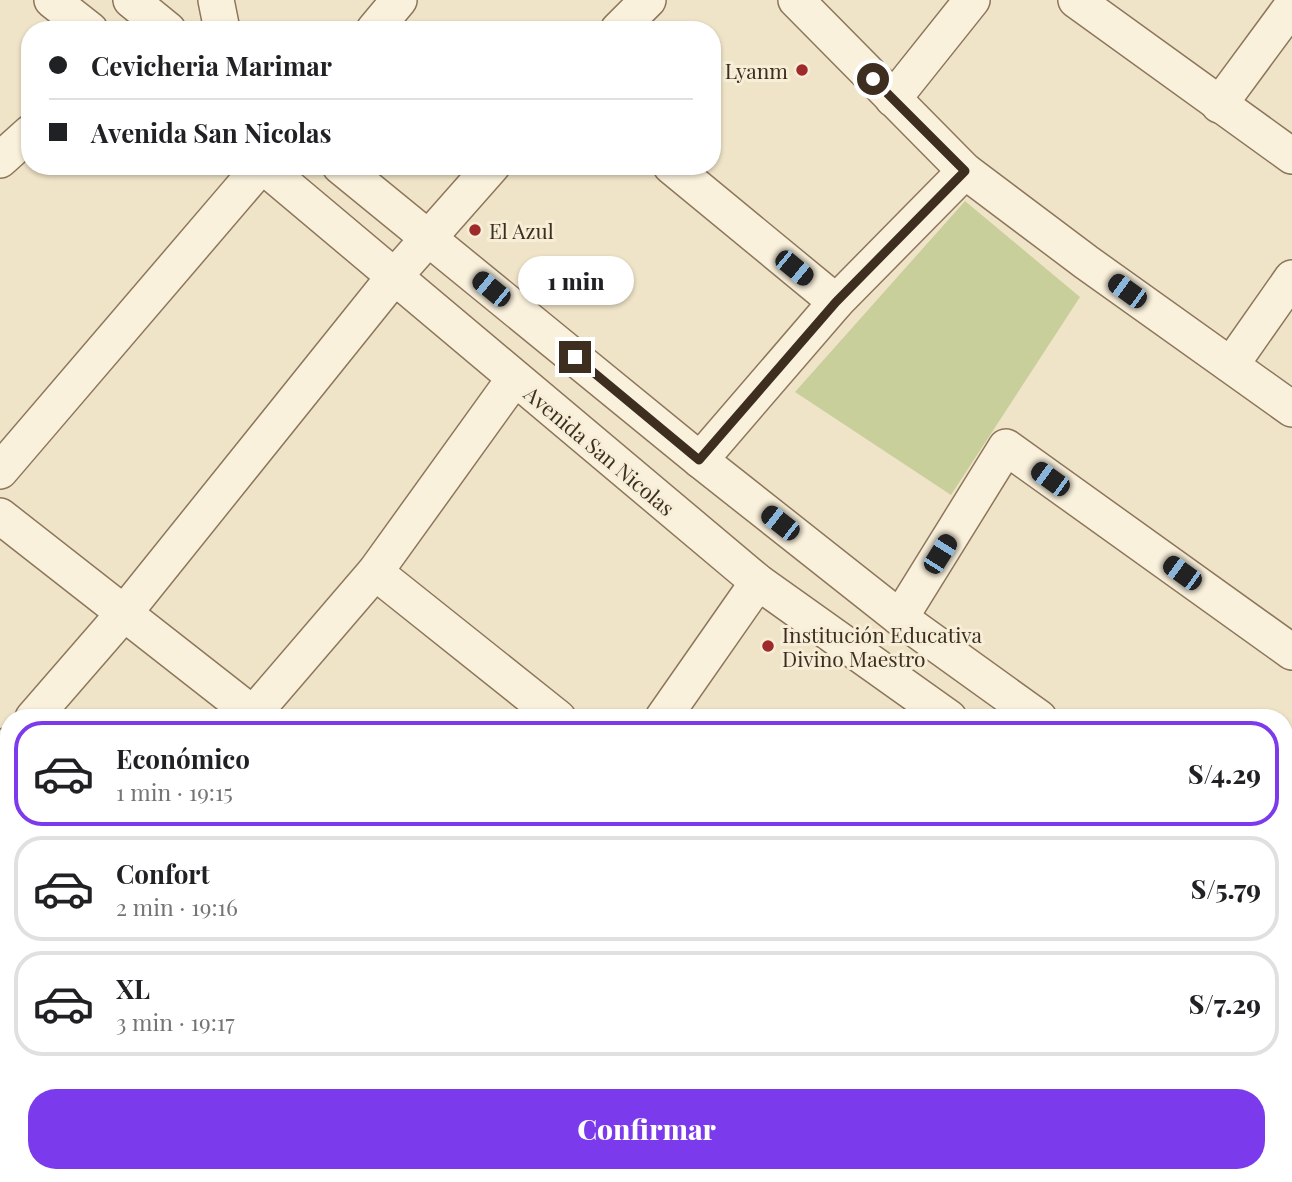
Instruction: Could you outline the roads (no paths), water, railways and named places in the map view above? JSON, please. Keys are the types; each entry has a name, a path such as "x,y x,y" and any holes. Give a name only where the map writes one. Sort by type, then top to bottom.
{"street":[{"path":"52,0 79,21"},
{"path":"131,0 157,21"},
{"path":"216,0 220,21"},
{"path":"382,21 399,0"},
{"path":"627,21 648,0"},
{"path":"796,0 965,171 1086,262 1292,409"},
{"path":"893,99 972,0"},
{"path":"1076,0 1292,156"},
{"path":"1219,105 1292,6"},
{"path":"0,160 21,141"},
{"path":"699,460 836,302 965,171"},
{"path":"0,471 246,175"},
{"name":"Avenida San Nicolas","path":"257,175 394,276 758,582 936,709"},
{"path":"351,175 699,460 900,618 1026,709"},
{"path":"41,709 125,612 394,276 484,175"},
{"path":"682,175 836,302"},
{"path":"1231,365 1292,278"},
{"path":"261,709 375,572 514,379"},
{"path":"900,618 1006,447 1292,652"},
{"path":"0,516 246,709"},
{"path":"375,572 547,709"},
{"path":"669,709 758,582"}],"place":[{"name":"Lyanm","path":"802,70"},
{"name":"El Azul","path":"475,230"},
{"name":"Institución Educativa Divino Maestro","path":"768,646"}]}
